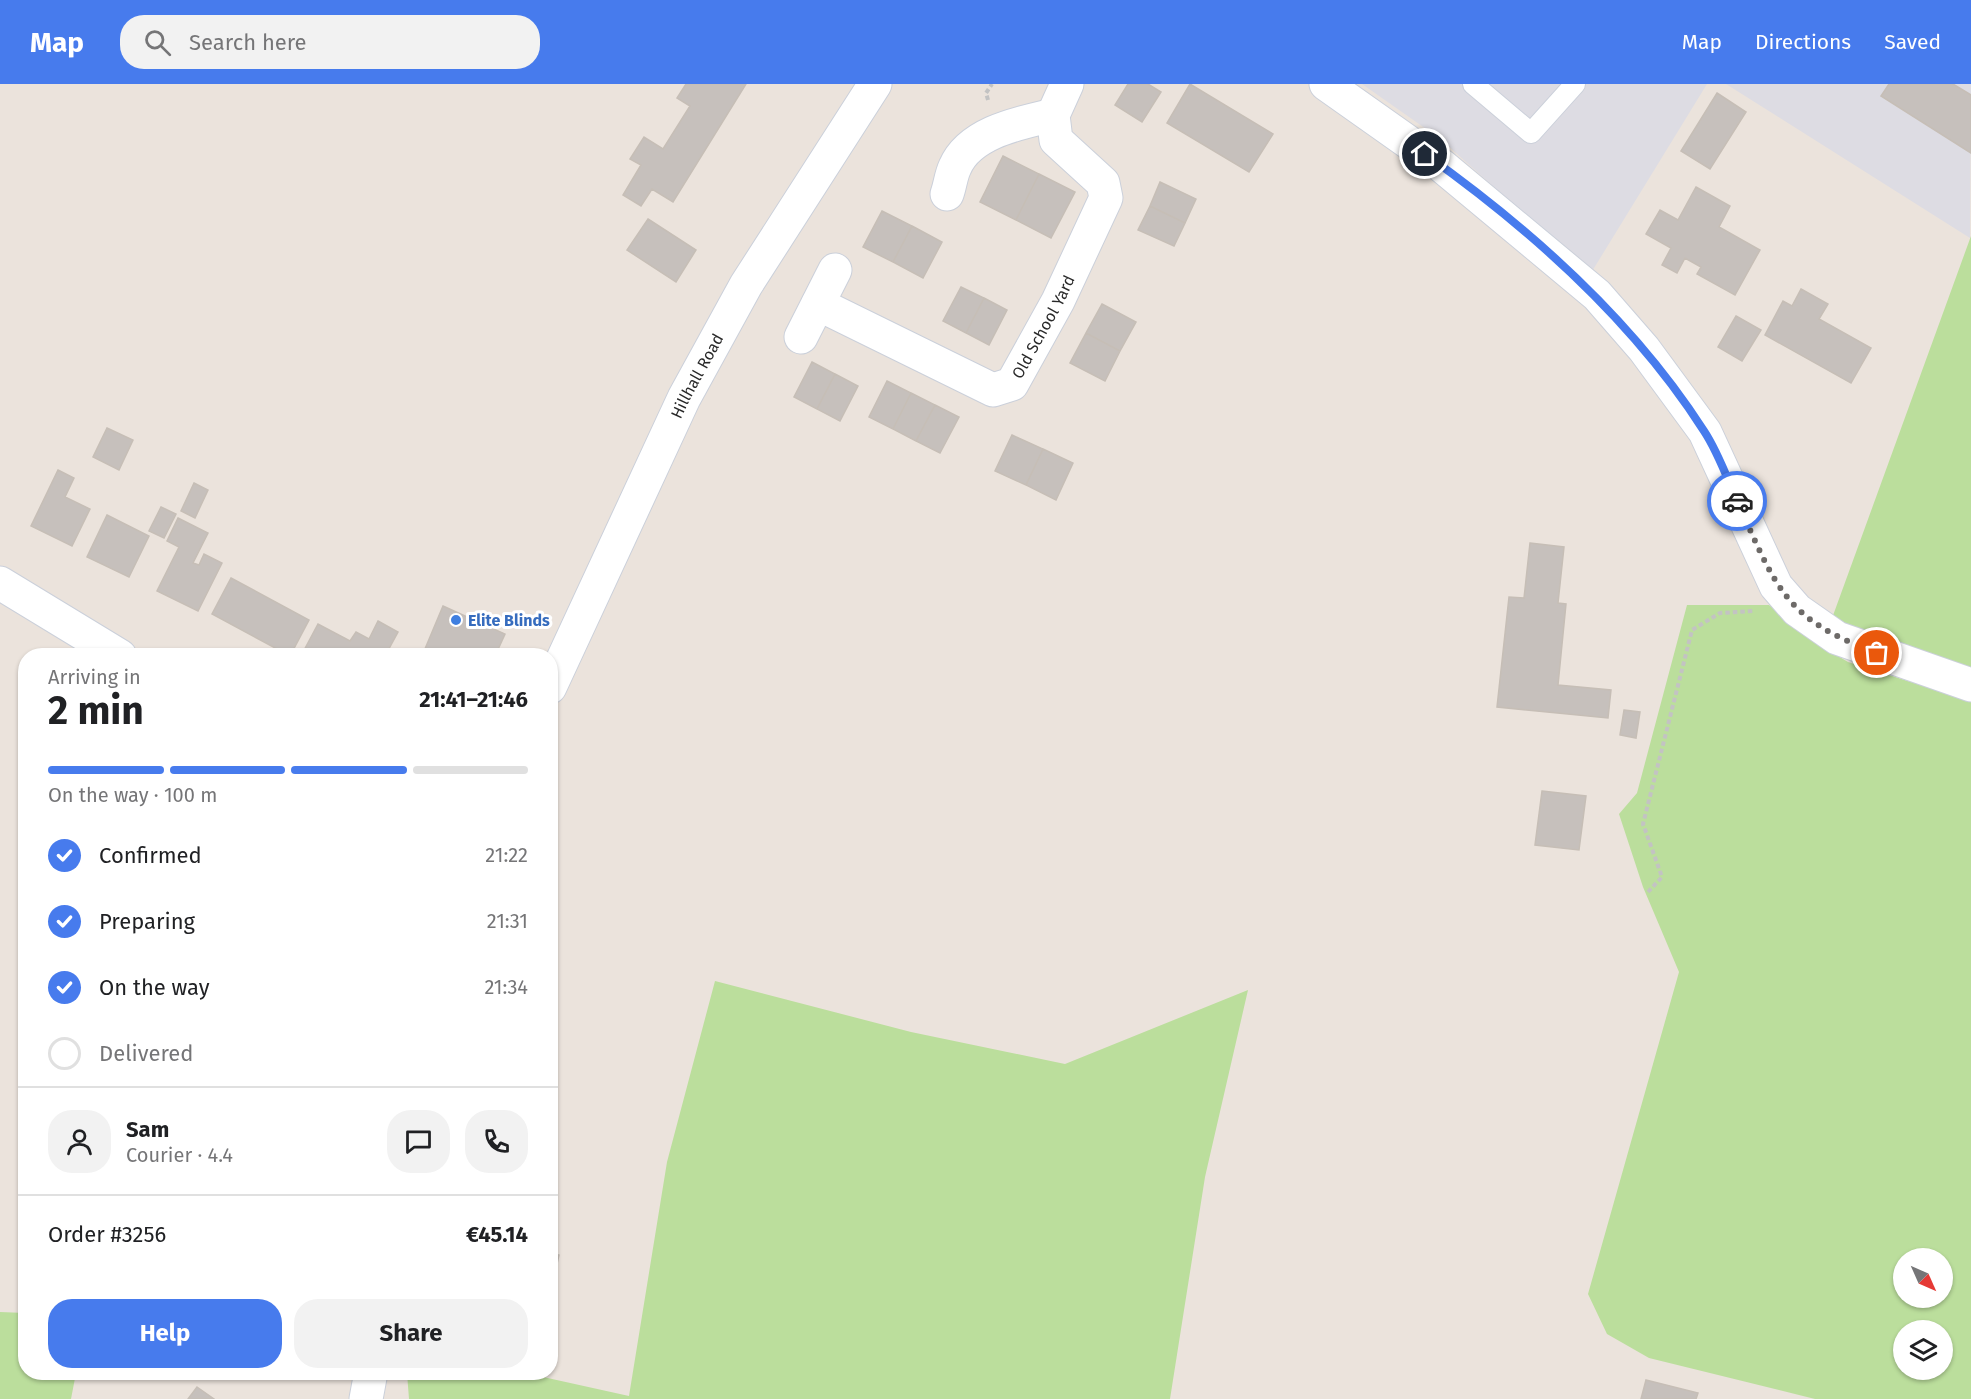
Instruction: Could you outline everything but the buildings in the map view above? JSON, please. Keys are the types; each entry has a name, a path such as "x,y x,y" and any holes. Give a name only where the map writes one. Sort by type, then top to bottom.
{"street":[{"name":"Hillhall Road","path":"558,670 689,387 746,285 875,84"},
{"path":"947,194 955,165 973,145 1003,128 1053,115 1067,84"},
{"path":"1326,84 1442,166 1515,225 1605,304 1644,349 1705,432 1776,585 1797,610 1837,638 1971,685"},
{"name":"Old School Yard","path":"818,303 993,390 1012,384 1058,301 1106,198 1103,183 1056,140 1053,115"},
{"path":"801,337 835,270"},
{"path":"0,583 107,648"},
{"path":"366,1399 370,1380"}],"lane":[{"path":"1473,84 1531,134 1575,84"}],"path":[{"path":"1648,892 1662,877 1643,824 1692,630 1720,613 1797,610"}],"shaded area":[{"path":"1362,84 1707,84 1591,273 1439,138"},
{"path":"1726,84 1971,84 1970,238"}],"green space":[{"path":"1971,236 1971,669 1831,621"},
{"path":"1687,605 1769,605 1818,644 1848,662 1971,701 1971,1399 1815,1399 1649,1358 1607,1334 1588,1294 1679,972 1643,887 1619,814 1637,793"},
{"path":"715,981 911,1032 1065,1064 1248,990 1205,1177 1170,1399 409,1399 408,1380 557,1380 629,1396 667,1162"},
{"path":"0,1312 18,1313 18,1380 75,1380 71,1399 0,1399"}],"way so far":[{"path":"1737,501 1776,585 1797,610 1837,638 1877,653"}],"place":[{"name":"Elite Blinds","path":"456,620"}],"route":[{"path":"1425,154 1515,225 1597,295 1644,349 1705,432 1737,501"}]}
